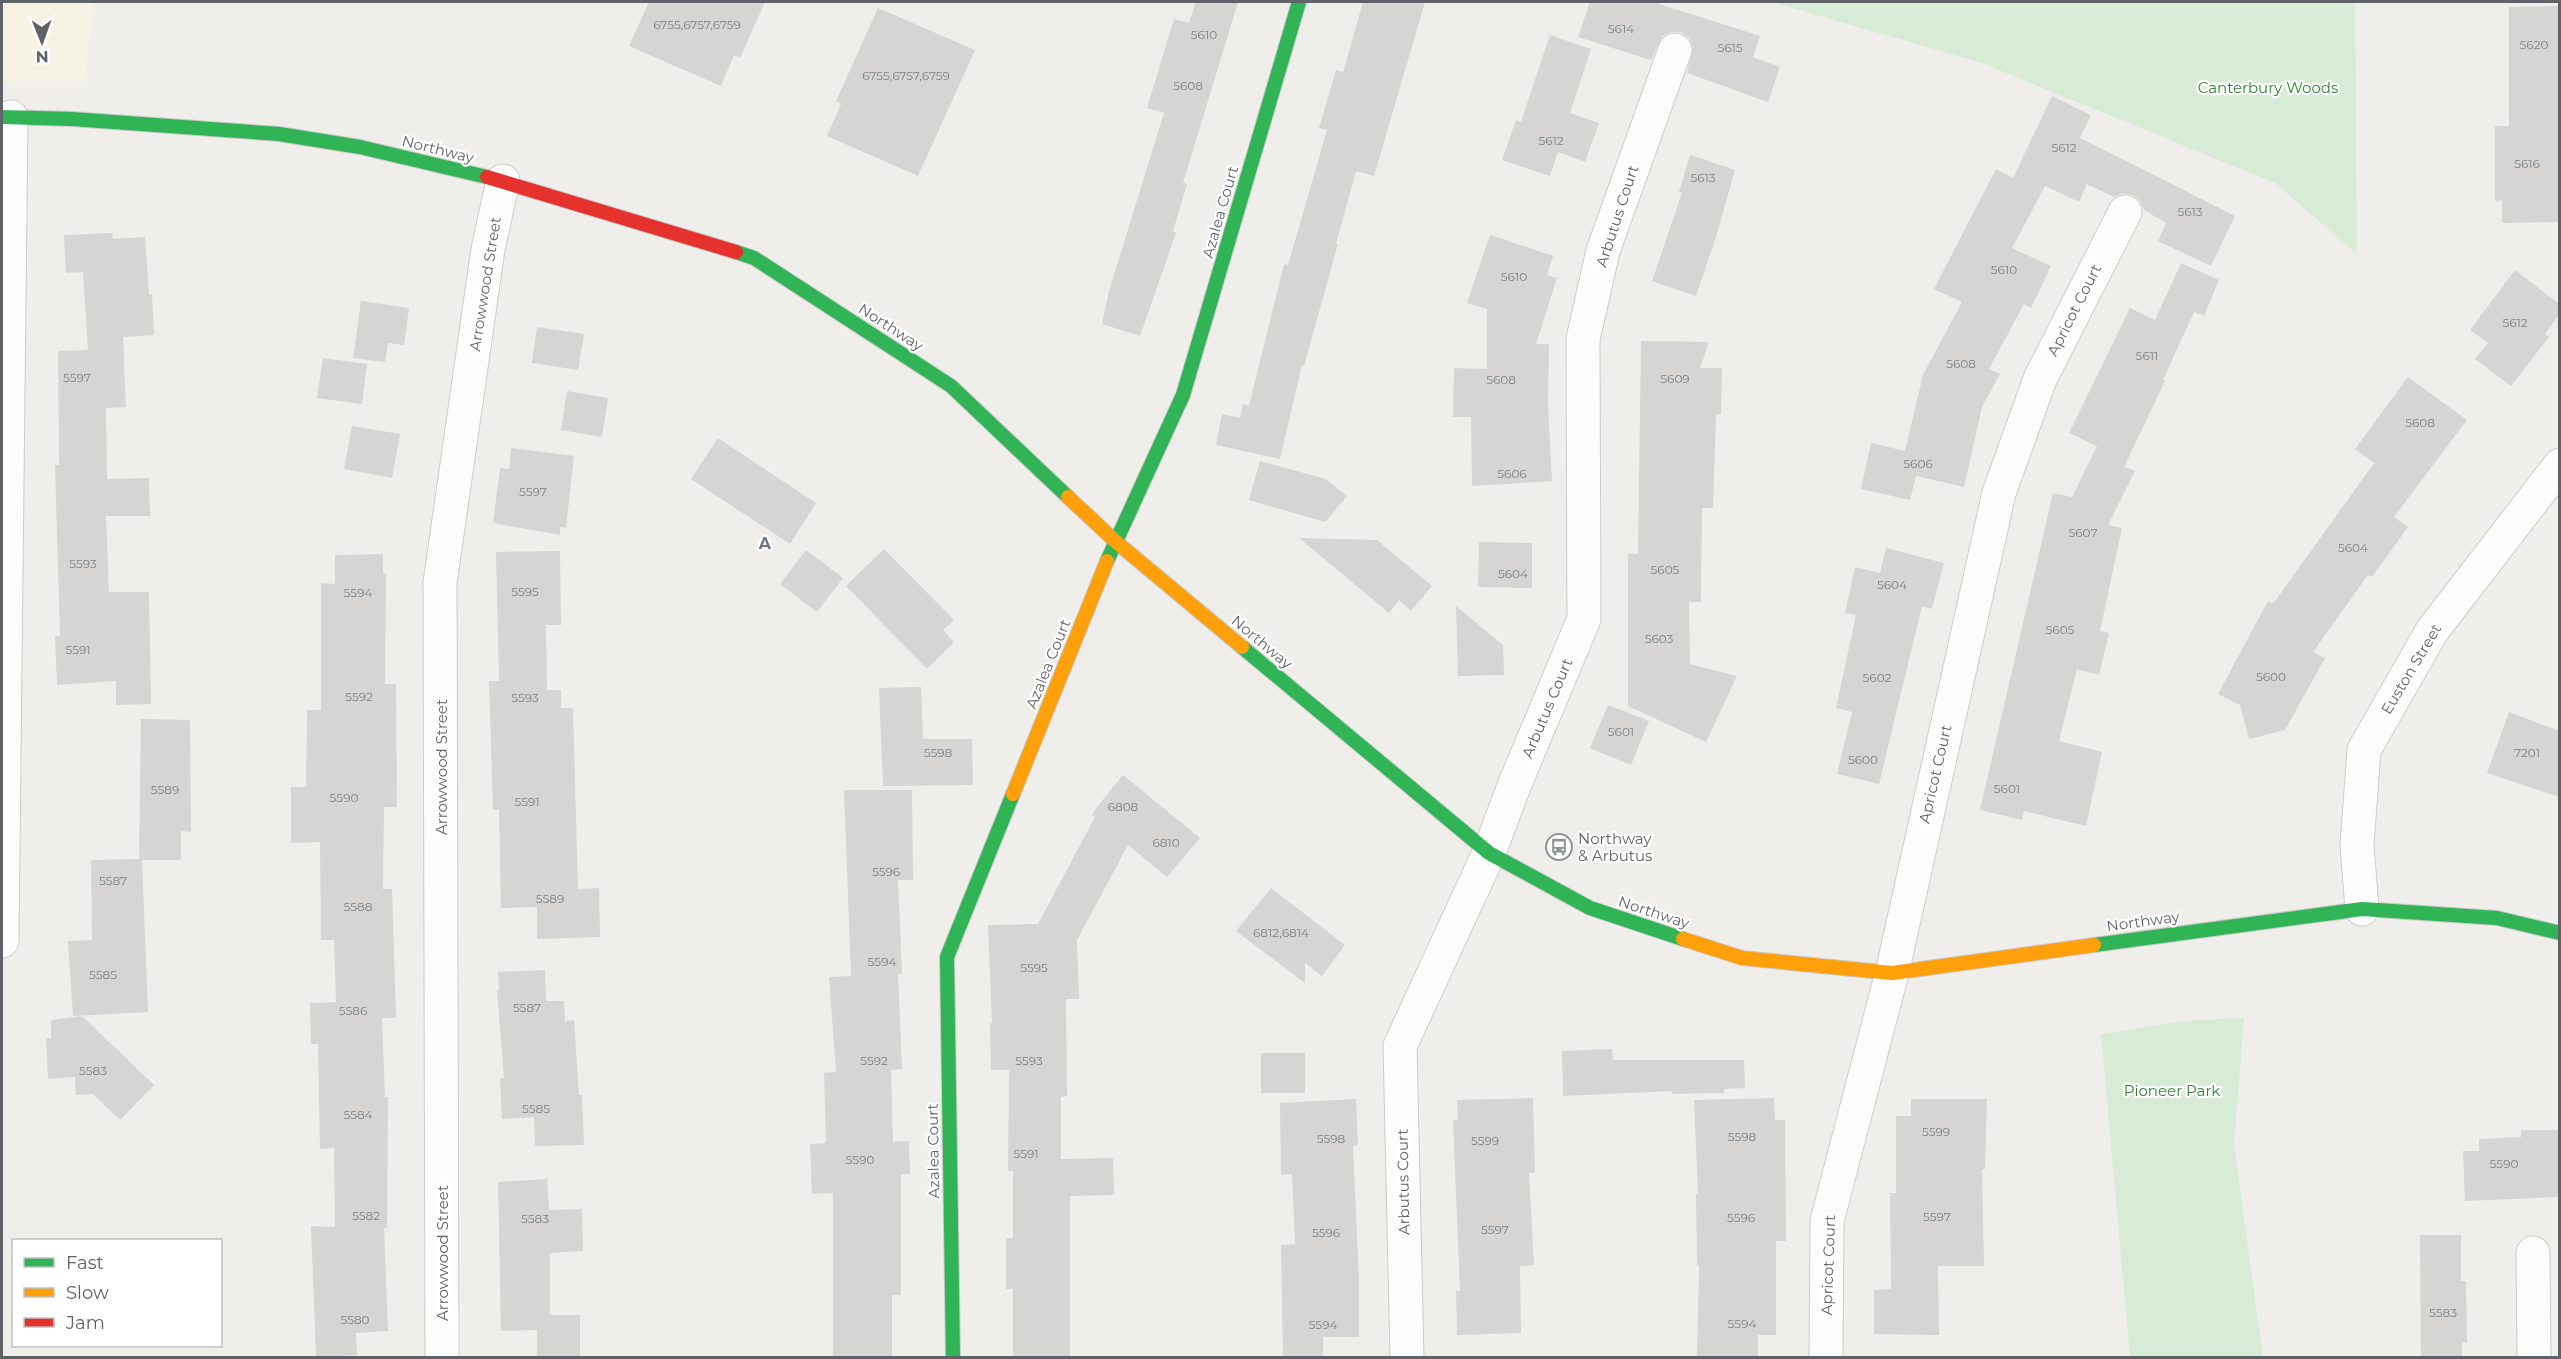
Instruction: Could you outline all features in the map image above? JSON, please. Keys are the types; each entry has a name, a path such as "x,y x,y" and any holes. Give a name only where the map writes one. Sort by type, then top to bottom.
{"street":[{"name":"Azalea Court","path":"952,1358 947,957 1115,541 1183,395 1299,2"},
{"name":"Arbutus Court","path":"1407,1358 1400,1046 1489,853 1514,786 1584,619 1583,339 1603,251 1675,50"},
{"name":"Northway","path":"6,117 279,134 360,147 503,181 754,258 951,386 1115,541 1489,853 1590,908 1742,958 1892,973 2362,909 2497,918 2559,933"},
{"path":"2,941 6,117"},
{"name":"Arrowwood Street","path":"442,1358 440,583 488,249 503,181"},
{"name":"Apricot Court","path":"1826,1358 1827,1221 1892,973 1999,493 2040,379 2125,212"},
{"name":"Euston Street","path":"2362,909 2357,844 2364,750 2432,632 2559,465"},
{"path":"2533,1253 2534,1358"}],"shaded area":[{"path":"2,2 94,2 84,81 2,81"}],"green space":[{"name":"Canterbury Woods","path":"1772,2 2355,2 2357,254 2275,183 1982,63"},
{"name":"Pioneer Park","path":"2244,1018 2234,1145 2263,1357 2130,1357 2101,1034 2184,1021"}],"building":[{"path":"649,2 765,2 740,58 734,55 721,86 629,46"},
{"path":"1196,2 1238,2 1183,183 1187,184 1173,231 1176,233 1140,336 1102,324 1109,291 1164,113 1147,108 1174,19 1189,23"},
{"path":"1363,2 1425,2 1374,176 1356,171 1304,366 1302,365 1280,459 1216,445 1222,414 1240,418 1243,404 1249,406 1284,264 1288,265 1327,130 1319,128 1336,70 1343,72"},
{"path":"1590,2 1653,2 1760,36 1753,57 1780,67 1768,102 1687,73 1693,47 1690,38 1681,32 1671,32 1662,36 1651,60 1578,37"},
{"path":"2559,6 2559,222 2502,223 2502,200 2495,201 2495,126 2509,126 2509,7"},
{"path":"878,8 975,50 918,176 827,136 841,104 836,101"},
{"path":"1550,35 1591,49 1570,113 1599,123 1585,162 1558,152 1550,176 1502,160 1516,120 1521,122"},
{"path":"2052,96 2091,115 2080,138 2235,216 2211,266 2158,241 2166,223 2144,210 2140,201 2133,195 2123,193 2114,197 2087,184 2079,202 2045,186 2012,248 2051,266 2031,308 2024,304 1989,369 2000,374 1982,407 1964,487 1916,476 1910,500 1861,489 1871,443 1905,451 1923,375 1962,302 1934,289 1996,169 2013,178"},
{"path":"1690,155 1735,170 1696,296 1652,281 1682,193 1679,192"},
{"path":"112,233 113,239 145,237 149,294 152,294 154,335 123,337 126,407 106,408 107,479 149,478 150,516 106,516 109,592 149,592 151,704 116,705 116,681 57,685 55,636 60,636 55,465 59,465 58,351 88,350 83,272 66,273 64,235"},
{"path":"1490,235 1553,256 1547,275 1557,278 1536,344 1549,344 1548,404 1552,481 1472,486 1471,417 1453,417 1454,368 1487,369 1487,309 1467,303"},
{"path":"2181,263 2219,280 2204,316 2194,312 2163,380 2165,381 2124,467 2135,471 2108,525 2122,528 2100,631 2109,633 2099,675 2077,669 2059,741 2102,752 2086,826 2024,811 2022,820 1980,810 2053,493 2072,497 2097,446 2069,433 2130,308 2155,320"},
{"path":"2515,270 2559,304 2559,315 2545,334 2549,337 2511,386 2475,359 2488,343 2470,330"},
{"path":"361,301 409,308 404,345 388,343 385,362 353,358"},
{"path":"537,327 584,334 578,370 532,363"},
{"path":"1641,341 1709,342 1700,368 1722,368 1721,414 1716,414 1713,508 1702,508 1701,602 1689,602 1690,664 1737,676 1706,742 1628,706 1628,554 1638,554"},
{"path":"323,358 367,364 362,404 317,398"},
{"path":"2408,377 2467,420 2394,517 2408,527 2372,577 2368,575 2313,652 2325,658 2285,730 2249,739 2240,705 2218,694 2268,601 2273,604 2374,463 2355,449"},
{"path":"567,391 608,398 602,437 561,430"},
{"path":"352,426 400,434 392,478 344,469"},
{"path":"718,438 816,503 790,544 691,479"},
{"path":"511,448 574,456 566,528 560,527 560,535 493,523 500,468 509,469"},
{"path":"1260,461 1326,479 1347,496 1325,522 1249,500"},
{"path":"1299,538 1377,540 1432,586 1411,611 1399,600 1389,613"},
{"path":"1479,542 1532,543 1532,588 1478,587"},
{"path":"1886,548 1944,563 1932,609 1922,606 1879,784 1837,774 1852,712 1836,708 1856,615 1845,613 1855,567 1880,573"},
{"path":"884,549 954,620 943,630 954,642 927,669 846,586"},
{"path":"806,550 843,578 817,612 780,584"},
{"path":"560,551 561,625 546,625 547,690 561,690 561,708 573,708 578,889 599,888 600,937 537,939 537,907 501,908 499,810 493,810 489,681 499,681 496,552"},
{"path":"383,554 383,573 386,573 385,684 396,684 397,807 384,807 383,889 392,889 396,1018 382,1018 385,1097 388,1097 387,1228 384,1228 388,1331 356,1333 357,1355 316,1357 311,1226 335,1227 334,1148 320,1149 318,1044 311,1044 310,1003 336,1002 334,940 321,940 320,842 291,843 291,787 306,787 307,710 321,710 321,583 335,584 335,555"},
{"path":"1456,606 1503,645 1504,675 1458,676"},
{"path":"921,687 923,739 972,739 973,785 883,786 879,688"},
{"path":"1608,705 1649,721 1631,765 1590,748"},
{"path":"2509,712 2559,731 2559,797 2487,773"},
{"path":"141,719 190,720 191,832 181,831 181,860 142,860 148,1012 73,1016 68,941 92,940 91,860 139,859"},
{"path":"1123,775 1200,838 1167,877 1128,845 1077,940 1079,999 1066,999 1067,1096 1061,1097 1061,1159 1113,1158 1114,1195 1070,1196 1070,1358 1013,1358 1013,1289 1006,1289 1006,1238 1013,1238 1013,1171 1008,1171 1009,1070 991,1070 990,1023 992,1023 988,925 1038,924 1095,817 1092,815"},
{"path":"844,790 912,790 913,880 898,880 902,974 898,974 902,1069 891,1070 893,1142 909,1141 910,1174 901,1174 901,1295 892,1295 892,1358 833,1358 833,1193 812,1194 810,1144 826,1143 824,1073 836,1072 829,977 851,976"},
{"path":"1271,888 1345,945 1322,976 1305,963 1305,983 1236,931"},
{"path":"545,970 546,1001 564,1001 565,1021 574,1020 579,1095 582,1095 584,1145 535,1146 534,1117 502,1119 500,1078 504,1078 497,991 499,990 498,972"},
{"path":"82,1016 154,1085 120,1120 93,1094 76,1095 75,1077 48,1079 46,1038 51,1038 51,1020"},
{"path":"1612,1049 1613,1060 1744,1060 1745,1088 1724,1089 1724,1093 1672,1094 1672,1091 1563,1096 1562,1051"},
{"path":"1261,1053 1305,1053 1305,1093 1261,1093"},
{"path":"1533,1098 1535,1173 1529,1173 1534,1265 1520,1266 1521,1333 1457,1335 1456,1291 1460,1291 1453,1120 1458,1120 1457,1100"},
{"path":"1774,1098 1775,1120 1785,1120 1786,1241 1776,1241 1776,1335 1758,1335 1758,1358 1697,1358 1699,1265 1697,1265 1696,1194 1698,1194 1694,1100"},
{"path":"1356,1099 1358,1145 1353,1146 1359,1279 1359,1337 1323,1337 1323,1358 1283,1358 1281,1245 1295,1244 1292,1174 1281,1175 1280,1103"},
{"path":"1911,1099 1987,1099 1985,1169 1982,1169 1984,1266 1938,1266 1939,1335 1874,1334 1874,1290 1891,1289 1890,1193 1896,1193 1896,1116 1911,1116"},
{"path":"2521,1130 2559,1130 2559,1197 2465,1201 2463,1151 2479,1151 2479,1139 2521,1137"},
{"path":"547,1179 549,1210 582,1209 583,1251 550,1253 550,1315 580,1315 580,1357 537,1357 537,1330 501,1331 498,1182"},
{"path":"2420,1235 2461,1235 2461,1281 2466,1281 2467,1343 2462,1342 2462,1358 2421,1358"}],"traffic: fast":[{"path":"1107,561 1183,395 1299,2"},
{"path":"2,117 72,119 279,134 360,147 487,177"},
{"path":"736,252 754,258 951,386 1068,497"},
{"path":"1242,647 1489,853 1590,908 1683,939"},
{"path":"953,1358 947,957 1013,794"},
{"path":"2094,945 2362,909 2497,918 2560,933"}],"traffic: slow":[{"path":"1068,497 1115,541 1242,647"},
{"path":"1013,794 1107,561"},
{"path":"1683,939 1742,958 1892,973 2094,945"}],"traffic: jam":[{"path":"487,177 736,252"}],"place":[{"name":"Northway & Arbutus","path":"1559,847"}],"district":[{"name":"A","path":"765,543"}]}
